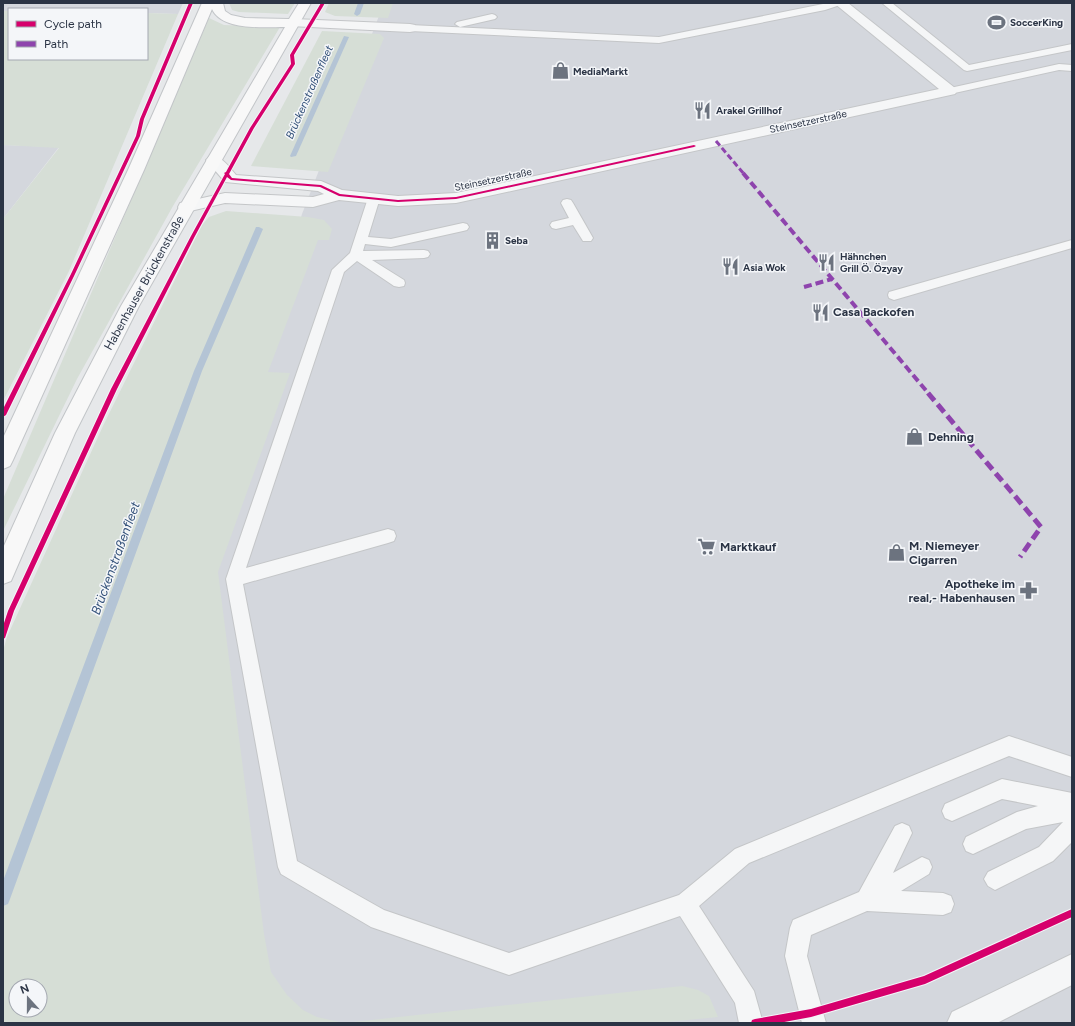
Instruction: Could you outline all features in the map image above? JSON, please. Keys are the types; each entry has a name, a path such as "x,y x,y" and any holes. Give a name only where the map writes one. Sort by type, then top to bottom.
{"main road":[{"path":"3,460 136,170 208,3"},
{"path":"217,3 217,8 222,15 232,20 294,23"},
{"name":"Habenhauser Brückenstraße","path":"3,574 65,433 130,306 305,3"}],"street":[{"path":"840,3 950,91"},
{"path":"294,23 410,28"},
{"name":"Steinsetzerstraße","path":"186,207 225,198 313,202 339,195 398,201 456,198 950,91"},
{"name":"Steinsetzerstraße","path":"214,160 231,179 321,186 339,195"},
{"path":"963,1023 1072,968"}],"lane":[{"path":"410,28 659,40 825,7 837,3"},
{"path":"886,3 967,68 1072,47"},
{"path":"439,29 492,17"},
{"path":"950,91 1058,67 1072,68"},
{"path":"374,198 358,248 338,270 234,578 288,867 379,919 509,964 685,904 742,856 1009,746 1072,767"},
{"path":"567,204 587,238"},
{"path":"556,225 576,220"},
{"path":"358,248 392,243 463,227"},
{"path":"894,295 1072,244"},
{"path":"358,248 385,256 424,254"},
{"path":"358,248 399,283"},
{"path":"234,578 388,536"},
{"path":"952,811 1002,789 1072,803"},
{"path":"973,844 1024,819 1072,810"},
{"path":"995,879 1046,854 1072,827"},
{"path":"867,900 902,833"},
{"path":"814,1023 796,956 801,928 867,900 922,868"},
{"path":"867,900 943,904"},
{"path":"685,904 746,998 751,1023"}],"shaded area":[{"path":"3,3 183,3 178,14 148,13 148,8 8,8 8,11 3,11"},
{"path":"229,3 295,3 288,14 239,12 232,10"},
{"path":"329,3 393,3 388,18 335,16 325,12"},
{"path":"384,3 1072,3 1072,1023 58,1023 302,214"},
{"path":"3,11 8,11 8,60 148,60 148,13 178,14 69,271 3,401 3,219 59,148 3,145"},
{"path":"209,18 224,25 280,27 173,206 77,379 3,531 3,499"},
{"path":"322,31 380,34 384,38 328,172 251,166"},
{"path":"3,145 59,147 3,219"},
{"path":"226,211 308,217 324,220 332,229 329,240 318,240 268,372 290,373 218,572 264,934 271,972 287,995 303,1010 317,1017 344,1023 3,1023 3,651 7,637 103,426 202,225 209,217"},
{"path":"682,986 698,990 709,996 718,1017 657,1023 344,1023"}],"waterway":[{"name":"Brückenstraßenfleet","path":"357,14 361,3"},
{"name":"Brückenstraßenfleet","path":"293,156 346,37"},
{"name":"Brückenstraßenfleet","path":"3,899 198,371 259,229"}],"marked path":[{"path":"716,141 1041,527 1020,557"},
{"path":"804,287 832,279"}],"cycle path":[{"path":"3,415 73,274 138,136 142,119 191,3"},
{"path":"3,636 11,611 114,389 193,236 252,128 293,64 292,55 323,3"},
{"path":"226,173 231,179 321,186 339,195 398,201 456,198 694,146"},
{"path":"755,1023 811,1013 925,980 1072,913"}],"place":[{"name":"SoccerKing","path":"997,22"},
{"name":"MediaMarkt","path":"560,71"},
{"name":"Arakel Grillhof","path":"703,110"},
{"name":"Seba","path":"492,240"},
{"name":"Hähnchen Grill Ö. Özyay","path":"827,262"},
{"name":"Asia Wok","path":"730,267"},
{"name":"Casa Backofen","path":"820,312"},
{"name":"Dehning","path":"915,437"},
{"name":"Marktkauf","path":"707,547"},
{"name":"M. Niemeyer Cigarren","path":"896,553"},
{"name":"Apotheke im real,- Habenhausen","path":"1028,591"}]}
